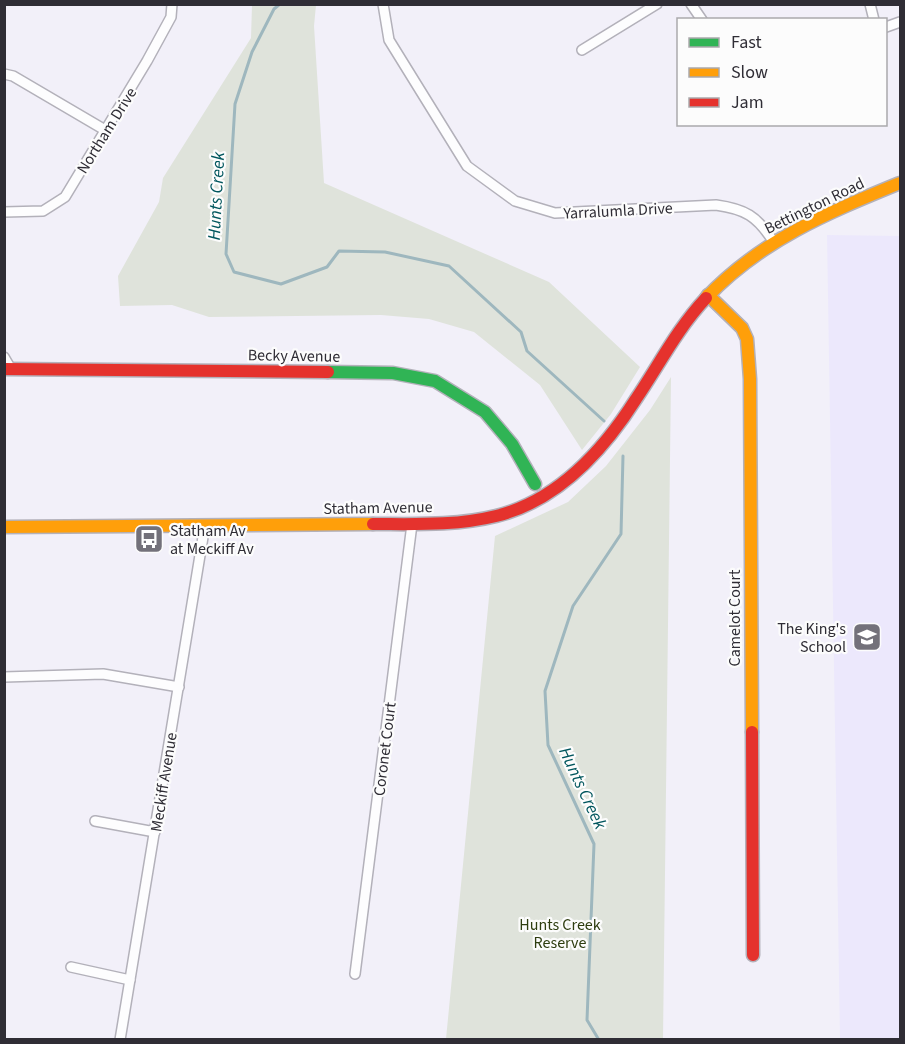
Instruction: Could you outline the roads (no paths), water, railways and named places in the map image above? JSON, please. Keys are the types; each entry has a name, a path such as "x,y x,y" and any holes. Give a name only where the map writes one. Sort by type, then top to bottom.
{"street":[{"name":"Northam Drive","path":"4,212 43,211 64,197 147,62 171,16 172,4"},
{"name":"Yarralumla Drive","path":"383,4 389,40 467,166 515,201 555,213 716,205 730,207 749,214 764,226 773,241"},
{"path":"582,50 657,4"},
{"path":"691,4 701,18"},
{"path":"4,74 13,76 105,130"},
{"name":"Bettington Road","path":"672,340 708,296 750,257 773,241 819,217 900,183"},
{"name":"Camelot Court","path":"708,296 742,328 747,339 753,955"},
{"name":"Statham Avenue","path":"4,526 412,524 471,521 500,516 538,499 556,488 582,466 622,419 672,340"},
{"path":"4,357 8,369"},
{"name":"Becky Avenue","path":"8,369 393,373 435,381 485,412 512,444 535,484"},
{"name":"Coronet Court","path":"355,974 412,524"},
{"name":"Meckiff Avenue","path":"120,1040 205,525"},
{"path":"4,676 103,674 179,687"},
{"path":"95,821 155,832"},
{"path":"71,967 130,980"}],"waterway":[{"name":"Hunts Creek","path":"280,4 274,9 252,52 235,104 226,254 234,272 281,284 327,267 339,251 385,252 449,266 521,332 527,351 604,421"},
{"name":"Hunts Creek","path":"599,1040 587,1020 594,844 548,745 545,691 573,606 621,534 623,456"}],"place":[{"name":"Statham Av at Meckiff Av","path":"149,539"},
{"name":"The King's School","path":"867,637"}],"park label":[{"name":"Hunts Creek Reserve","path":"560,933"}]}
